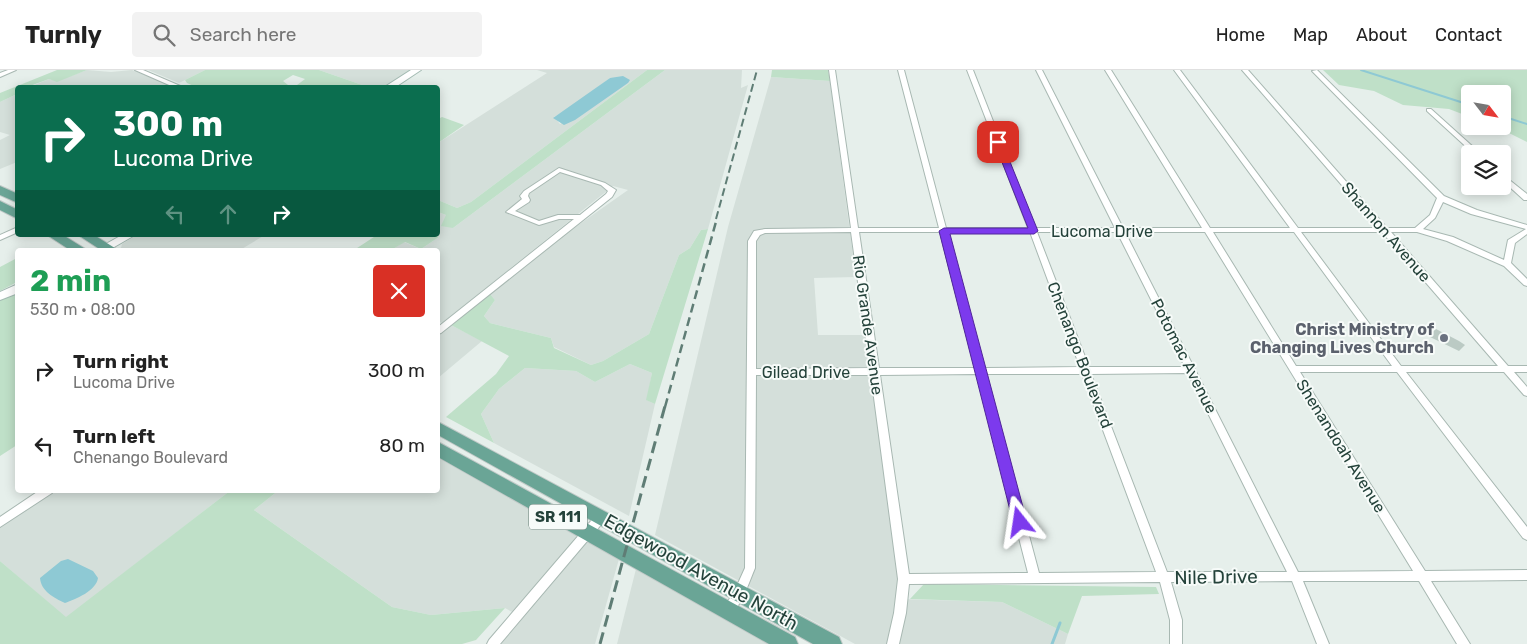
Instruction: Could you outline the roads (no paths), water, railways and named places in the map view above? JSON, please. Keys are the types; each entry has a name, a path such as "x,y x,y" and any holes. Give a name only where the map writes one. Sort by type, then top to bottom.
{"main road":[{"path":"0,190 15,198"},
{"path":"0,205 15,213"},
{"path":"57,237 76,248"},
{"path":"87,237 104,248"},
{"name":"Edgewood Avenue North","path":"440,429 832,644"},
{"name":"Edgewood Avenue North","path":"440,450 788,644"}],"street":[{"path":"0,75 13,70"},
{"path":"138,70 175,85"},
{"path":"392,85 417,70"},
{"name":"Rio Grande Avenue","path":"832,70 904,579 900,613 892,644"},
{"path":"901,70 1035,579"},
{"name":"Chenango Boulevard","path":"970,70 1034,231 1164,578 1176,620 1176,644"},
{"name":"Potomac Avenue","path":"1039,70 1295,576 1323,644"},
{"name":"Shenandoah Avenue","path":"1108,70 1464,644"},
{"path":"1177,70 1399,369 1527,535"},
{"name":"Shannon Avenue","path":"1245,70 1527,393"},
{"path":"1315,71 1441,198 1474,212 1527,227"},
{"path":"1429,110 1468,145"},
{"path":"440,329 609,195 612,190 603,184 559,170 526,192 524,196 526,200 510,212 539,223 558,217 580,217"},
{"path":"1511,184 1527,198"},
{"path":"1418,230 1438,210 1441,198"},
{"path":"0,238 15,230"},
{"name":"Lucoma Drive","path":"752,372 752,240 757,233 765,231 1418,230 1450,239 1507,264 1527,283"},
{"path":"1507,264 1511,242 1527,232"},
{"path":"108,248 127,237"},
{"path":"0,296 15,289"},
{"path":"1293,369 1527,369"},
{"name":"Gilead Drive","path":"752,372 1191,370"},
{"path":"728,611 739,593 750,568 752,372"},
{"path":"0,523 44,493"},
{"path":"493,644 601,517"},
{"name":"Nile Drive","path":"904,579 1527,575"}],"water":[{"path":"623,76 630,80 628,83 575,120 564,125 553,118 610,78"},
{"path":"68,559 93,571 98,578 90,591 65,603 45,590 40,578 61,561"}],"waterway":[{"path":"1361,70 1461,102"},
{"path":"1511,119 1527,124"},
{"path":"1052,644 1060,623"}],"railway":[{"path":"716,219 757,70"},
{"path":"665,407 717,218"},
{"path":"600,644 665,406"}],"place":[{"name":"Christ Ministry of Changing Lives Church","path":"1444,338"}]}
